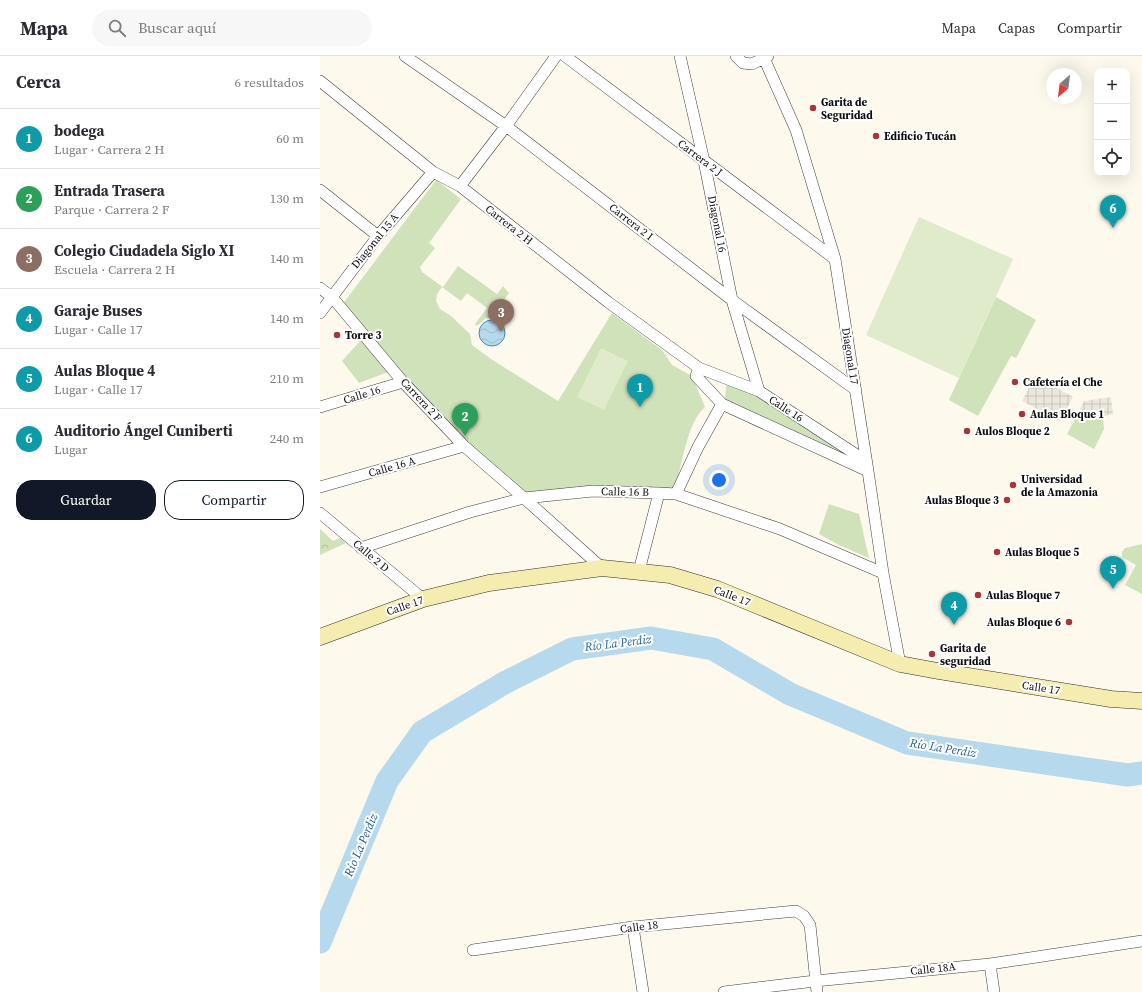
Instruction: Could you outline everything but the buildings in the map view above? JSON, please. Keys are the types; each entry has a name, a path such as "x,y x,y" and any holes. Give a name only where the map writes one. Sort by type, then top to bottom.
{"main road":[{"name":"Calle 17","path":"320,637 423,600 490,583 602,568 670,575 717,589 900,664 1111,699 1142,701"}],"street":[{"name":"Carrera 2 I","path":"405,56 506,126 732,300 856,390"},
{"path":"460,186 506,126 556,56"},
{"name":"Carrera 2 J","path":"565,56 835,259"},
{"name":"Diagonal 16","path":"680,56 704,161 732,300 759,391"},
{"path":"736,56 743,63 752,64 765,57"},
{"name":"Diagonal 17","path":"765,57 796,130 835,259 883,573 900,664"},
{"name":"Carrera 2 H","path":"320,81 433,172 460,186 608,302 700,368"},
{"name":"Diagonal 15 A","path":"320,313 378,236 433,172"},
{"path":"320,190 378,236"},
{"name":"Carrera 2 F","path":"320,288 332,297 403,382 464,446 602,568"},
{"path":"700,368 696,376 722,404 867,466"},
{"name":"Calle 16","path":"700,368 759,391 867,466"},
{"name":"Calle 16","path":"320,407 403,382"},
{"path":"676,494 698,447 722,404"},
{"name":"Calle 16 A","path":"320,487 464,446"},
{"name":"Calle 16 B","path":"361,548 470,512 524,498 593,491 659,493 676,494 780,529 883,573"},
{"path":"639,571 659,493"},
{"name":"Calle 2 D","path":"320,513 423,600"},
{"name":"Calle 18","path":"473,950 633,928 796,911 804,916 810,925 815,981"},
{"path":"633,928 643,992"},
{"name":"Calle 18A","path":"724,992 815,981 990,964 1142,940"},
{"path":"990,964 994,992"},
{"path":"815,981 817,992"}],"green space":[{"path":"436,180 461,199 429,243 435,248 420,267 422,272 443,287 458,266 497,294 503,286 509,293 491,318 486,318 477,326 475,324 487,308 467,293 461,301 442,287 437,294 436,301 440,309 451,316 470,334 472,345 491,359 558,401 612,313 662,350 672,365 692,376 705,407 699,414 689,434 675,491 592,486 524,493 467,443 342,305"},
{"path":"919,217 1013,259 959,378 866,335"},
{"path":"996,297 1036,320 1016,358 1011,356 978,416 949,400"},
{"path":"361,340 388,372 359,383 342,361"},
{"path":"601,348 628,361 604,410 577,397"},
{"path":"727,383 754,394 836,445 848,456 724,402"},
{"path":"1078,413 1090,418 1103,417 1104,429 1094,449 1067,434"},
{"path":"459,418 470,430 467,443 445,419"},
{"path":"829,504 859,514 869,558 839,545 819,534"},
{"path":"320,529 333,541 340,538 346,543 320,555"},
{"path":"1142,544 1142,594 1125,585 1136,565 1122,557 1122,552 1125,548"}],"shaded area":[{"path":"1035,376 1073,397 1060,421 1022,401"},
{"path":"1111,397 1113,414 1092,419 1078,413 1084,401"}],"water":[{"path":"492,320 501,324 505,333 501,342 492,346 483,342 479,333 483,324"}],"waterway":[{"name":"Río La Perdiz","path":"320,942 387,781 422,732 506,682 572,649 651,638 713,649 790,694 907,743 1128,775 1142,773"}],"place":[{"name":"Garita de Seguridad","path":"813,108"},
{"name":"Edificio Tucán","path":"876,136"},
{"name":"Auditorio Ángel Cuniberti","path":"1113,228"},
{"name":"Colegio Ciudadela Siglo XI","path":"501,332"},
{"name":"Torre 3","path":"337,335"},
{"name":"Cafetería el Che","path":"1015,382"},
{"name":"bodega","path":"640,407"},
{"name":"Aulas Bloque 1","path":"1022,414"},
{"name":"Aulos Bloque 2","path":"967,431"},
{"name":"Entrada Trasera","path":"465,436"},
{"name":"Universidad de la Amazonia","path":"1013,485"},
{"name":"Aulas Bloque 3","path":"1007,500"},
{"name":"Aulas Bloque 5","path":"997,552"},
{"name":"Aulas Bloque 4","path":"1113,589"},
{"name":"Aulas Bloque 7","path":"978,595"},
{"name":"Aulas Bloque 6","path":"1069,622"},
{"name":"Garaje Buses","path":"954,625"},
{"name":"Garita de seguridad","path":"932,654"}]}
